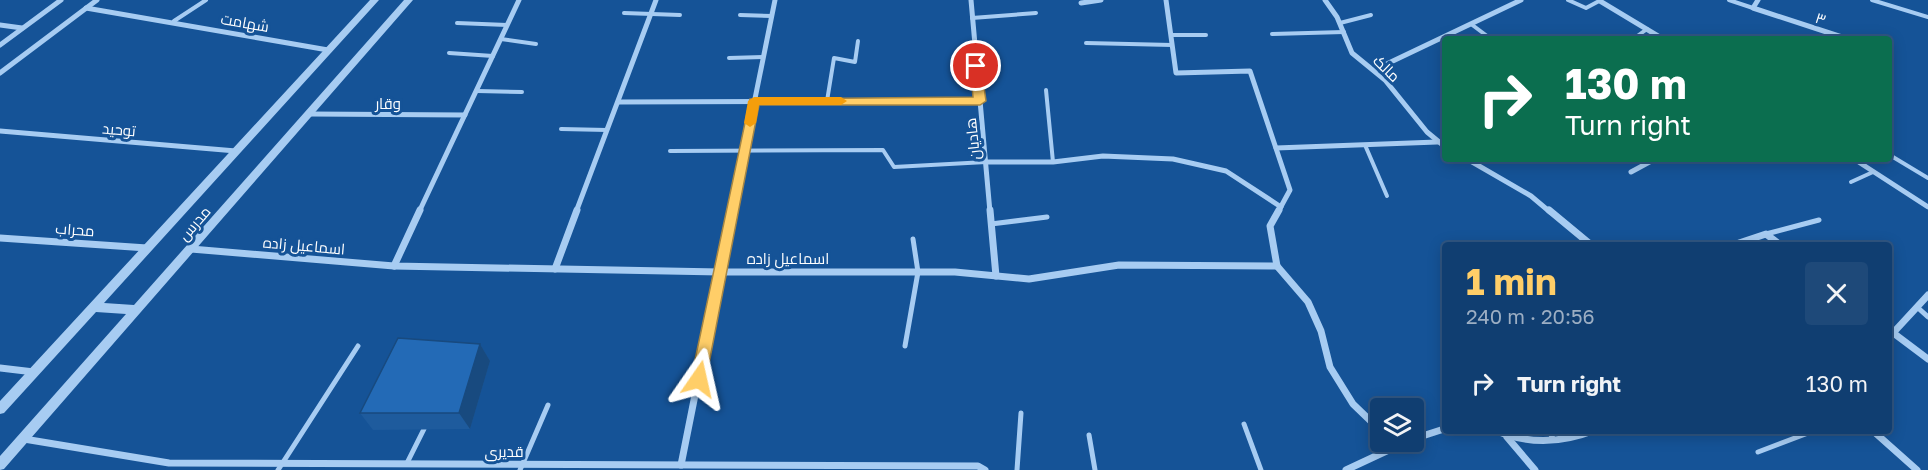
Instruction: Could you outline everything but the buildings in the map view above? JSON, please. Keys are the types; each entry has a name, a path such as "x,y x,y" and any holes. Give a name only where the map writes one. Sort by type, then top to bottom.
{"street":[{"path":"0,45 61,0"},
{"path":"0,73 97,0"},
{"name":"مدرس","path":"0,409 375,0"},
{"name":"مدرس","path":"0,465 409,0"},
{"path":"394,266 519,0"},
{"path":"555,269 656,0"},
{"path":"681,465 775,0"},
{"name":"هادیان","path":"971,0 996,276"},
{"path":"1081,3 1101,0"},
{"path":"1166,0 1176,73 1250,71 1290,190 1270,226 1276,266 1308,302 1321,331 1330,367 1353,404 1370,420"},
{"name":"مالک","path":"1325,0 1334,9 1351,52 1374,70 1442,145"},
{"path":"1447,36 1521,0"},
{"path":"1600,0 1658,36"},
{"path":"1753,8 1758,0"},
{"name":"شهامت","path":"86,8 174,21 328,50"},
{"name":"۳","path":"1753,8 1839,36"},
{"path":"0,25 22,28"},
{"path":"1374,70 1442,38"},
{"path":"618,102 980,101"},
{"name":"وقار","path":"310,114 465,115"},
{"name":"توحید","path":"0,131 236,151"},
{"path":"1276,148 1437,141"},
{"path":"987,162 1053,162 1103,156 1173,159 1226,171 1281,207"},
{"path":"1472,162 1531,196 1588,242"},
{"path":"1631,172 1649,162"},
{"path":"1859,162 1928,207"},
{"path":"1742,242 1766,234 1776,242"},
{"name":"محراب","path":"0,238 147,248"},
{"name":"اسماعیل زاده","path":"191,249 394,266 720,272 918,272 1029,279 1119,265 1276,266"},
{"path":"1892,330 1928,295"},
{"path":"93,307 137,310"},
{"path":"1892,332 1928,360"},
{"path":"0,368 34,372"},
{"path":"1424,435 1442,430"},
{"path":"1502,434 1535,470"},
{"path":"1507,437 1556,442 1582,434"},
{"path":"1876,434 1917,470"},
{"name":"قدیری","path":"23,439 167,467 283,463 407,464 440,467 978,466 984,470"},
{"path":"1350,469 1378,452"}],"lane":[{"path":"174,21 206,0"},
{"path":"1568,0 1586,8 1600,0"},
{"path":"1729,0 1753,8"},
{"path":"1872,0 1928,17"},
{"path":"624,13 650,16 680,15"},
{"path":"972,18 1036,13"},
{"path":"740,15 772,16"},
{"path":"1340,22 1371,15"},
{"path":"458,23 507,26"},
{"path":"1471,24 1487,36"},
{"path":"1637,36 1647,29"},
{"path":"1272,34 1344,32"},
{"path":"1171,34 1206,35"},
{"path":"501,39 536,44"},
{"path":"827,101 834,58 855,62 858,41"},
{"path":"1086,43 1172,45"},
{"path":"449,53 493,56"},
{"path":"729,58 763,57"},
{"path":"1046,90 1053,162"},
{"path":"477,91 522,93"},
{"path":"561,129 607,130"},
{"path":"1365,144 1387,196"},
{"path":"670,151 883,150 894,167 987,162"},
{"path":"1892,156 1928,178"},
{"path":"1851,182 1874,172"},
{"path":"991,224 1047,217"},
{"path":"1766,234 1819,220"},
{"path":"905,346 918,272 913,239"},
{"path":"1917,307 1928,317"},
{"path":"279,470 358,346"},
{"path":"521,467 548,405"},
{"path":"1017,470 1021,413"},
{"path":"1244,424 1261,470"},
{"path":"407,464 424,429"},
{"path":"1551,434 1556,442"},
{"path":"1758,452 1805,434"},
{"path":"1089,435 1095,470"}],"slow traffic":[{"path":"750,123 754,101 841,101"}],"route":[{"path":"699,379 754,101 980,101 976,66"}]}
